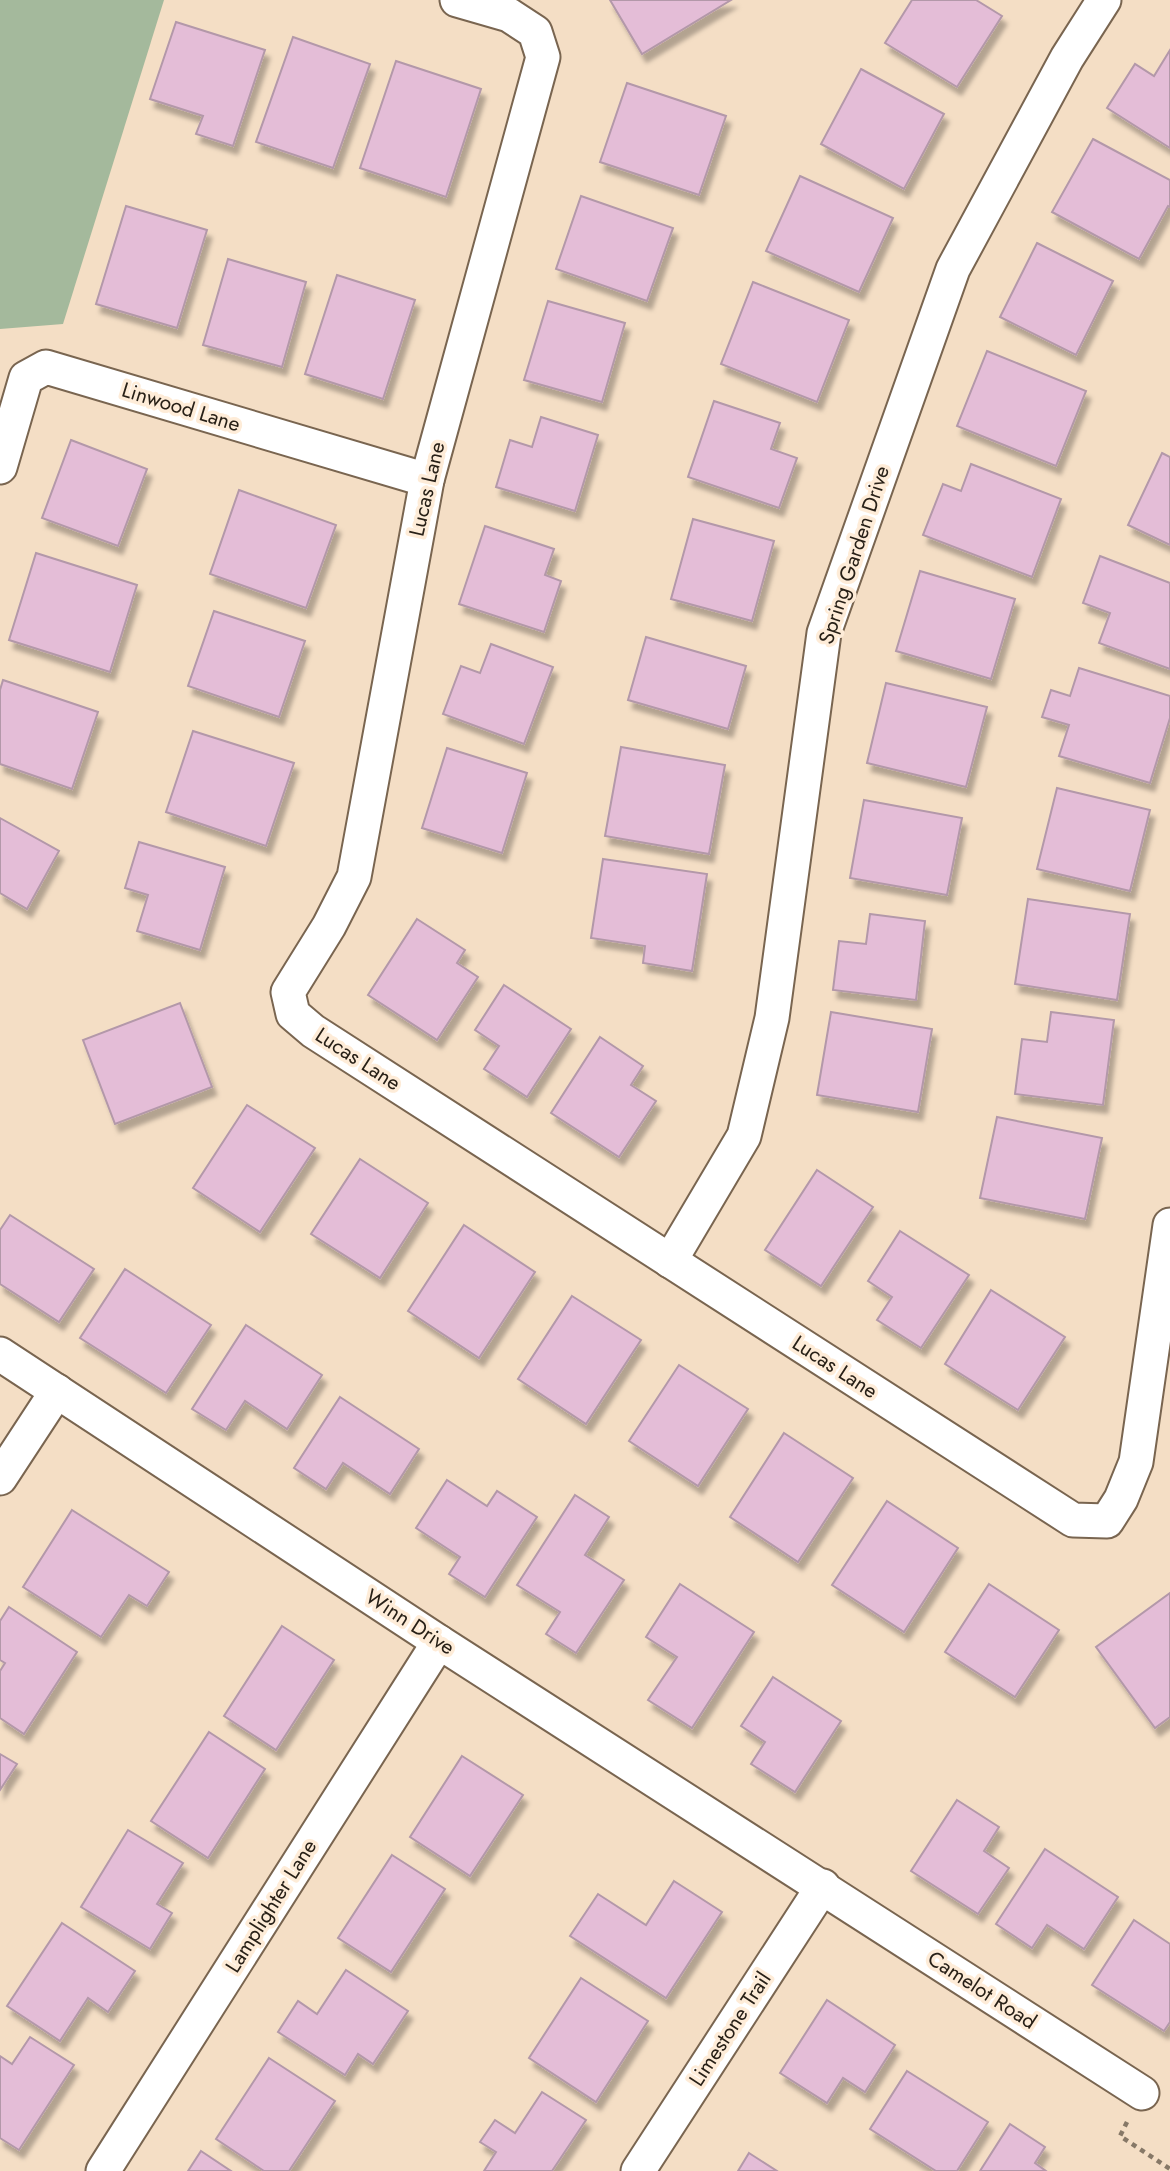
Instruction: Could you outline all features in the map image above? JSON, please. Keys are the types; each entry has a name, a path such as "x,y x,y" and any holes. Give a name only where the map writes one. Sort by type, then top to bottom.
{"street":[{"name":"Lucas Lane","path":"457,0 509,15 526,26 535,32 544,57 426,480 354,877 329,926 288,992 293,1014 313,1031 1073,1520 1107,1521 1121,1499 1136,1462 1170,1226"},
{"name":"Spring Garden Drive","path":"670,1261 744,1136 772,1018 824,633 953,269 1068,58 1104,0"},
{"name":"Linwood Lane","path":"0,467 26,378 46,367 426,480"},
{"name":"Winn Drive","path":"0,1354 439,1642 823,1886"},
{"path":"0,1478 57,1391"},
{"name":"Lamplighter Lane","path":"103,2171 439,1642"},
{"name":"Camelot Road","path":"823,1886 1142,2093"},
{"name":"Limestone Trail","path":"638,2171 823,1886"}],"path":[{"path":"1142,2093 1120,2136 1170,2169"}],"green space":[{"path":"0,0 164,0 63,324 0,329"}],"building":[{"path":"610,0 731,0 642,54"},
{"path":"912,0 976,0 1002,16 957,87 885,43"},
{"path":"176,22 265,50 233,146 196,134 203,116 150,99"},
{"path":"293,37 370,64 333,168 256,142"},
{"path":"1170,50 1170,148 1107,108 1135,64 1154,76"},
{"path":"396,61 481,89 446,197 360,168"},
{"path":"861,69 944,114 904,189 821,144"},
{"path":"627,83 726,116 699,195 600,162"},
{"path":"1093,139 1170,180 1170,207 1168,206 1139,259 1052,212"},
{"path":"800,176 893,218 859,292 766,251"},
{"path":"581,196 673,228 647,301 556,269"},
{"path":"126,206 207,230 177,328 96,304"},
{"path":"1037,243 1113,281 1076,355 1000,317"},
{"path":"228,259 306,282 282,367 203,345"},
{"path":"337,275 415,300 383,399 305,374"},
{"path":"753,282 849,320 817,402 721,364"},
{"path":"548,301 625,323 602,402 524,380"},
{"path":"987,351 1086,391 1056,466 957,426"},
{"path":"714,401 780,423 771,449 797,458 779,508 688,477"},
{"path":"541,417 598,435 575,511 496,487 510,440 532,447"},
{"path":"71,440 147,469 118,546 42,518"},
{"path":"1162,453 1170,457 1170,545 1128,525"},
{"path":"971,464 1061,499 1032,577 923,535 943,484 961,491"},
{"path":"239,490 336,525 306,608 210,574"},
{"path":"693,519 774,541 752,621 671,599"},
{"path":"485,526 554,549 545,575 561,581 544,632 459,604"},
{"path":"36,553 137,585 110,672 9,640"},
{"path":"1100,556 1170,583 1170,669 1099,643 1110,613 1083,603"},
{"path":"920,571 1015,599 991,679 896,651"},
{"path":"214,611 305,641 279,717 188,686"},
{"path":"646,637 746,666 728,729 628,700"},
{"path":"491,644 553,667 524,744 443,714 461,666 480,673"},
{"path":"1079,668 1170,696 1170,718 1150,783 1059,756 1069,725 1042,717 1051,690 1070,696"},
{"path":"3,680 98,712 72,789 0,764 0,690"},
{"path":"886,683 987,707 966,787 867,763"},
{"path":"193,731 294,763 266,846 166,812"},
{"path":"621,747 725,765 709,854 605,836"},
{"path":"447,748 527,773 502,853 422,828"},
{"path":"1057,788 1150,810 1130,891 1037,869"},
{"path":"864,800 962,818 947,895 850,878"},
{"path":"0,818 59,851 27,909 0,893"},
{"path":"139,842 225,867 200,950 137,931 148,895 125,888"},
{"path":"603,859 707,874 692,971 643,963 645,946 591,938"},
{"path":"1028,899 1130,914 1117,1000 1015,984"},
{"path":"870,914 925,921 916,1000 833,990 839,941 866,944"},
{"path":"417,919 465,950 457,963 478,977 437,1040 368,995"},
{"path":"504,985 571,1029 527,1097 484,1069 499,1046 475,1030"},
{"path":"180,1003 212,1087 115,1124 83,1040"},
{"path":"831,1012 932,1029 918,1112 817,1095"},
{"path":"1051,1012 1114,1020 1103,1105 1015,1094 1022,1039 1047,1042"},
{"path":"600,1037 643,1066 631,1085 656,1101 619,1157 551,1113"},
{"path":"247,1105 315,1148 260,1232 193,1188"},
{"path":"997,1117 1102,1138 1085,1219 980,1198"},
{"path":"360,1159 428,1203 380,1278 311,1234"},
{"path":"817,1170 873,1207 821,1286 765,1250"},
{"path":"10,1215 94,1269 59,1322 0,1284 0,1230"},
{"path":"464,1225 535,1272 479,1358 408,1311"},
{"path":"900,1231 969,1275 921,1348 877,1320 892,1297 868,1281"},
{"path":"125,1269 211,1325 166,1393 80,1338"},
{"path":"991,1290 1065,1337 1018,1410 945,1364"},
{"path":"572,1296 641,1340 586,1424 518,1379"},
{"path":"246,1325 322,1375 287,1429 245,1401 226,1430 192,1409"},
{"path":"679,1365 748,1409 698,1486 629,1441"},
{"path":"340,1397 419,1449 390,1494 343,1463 326,1489 294,1468"},
{"path":"784,1433 853,1478 798,1562 730,1517"},
{"path":"447,1480 487,1506 497,1491 537,1517 485,1597 449,1574 460,1557 416,1528"},
{"path":"575,1495 609,1517 585,1555 624,1580 576,1653 546,1634 560,1612 517,1585"},
{"path":"887,1501 958,1548 904,1632 832,1585"},
{"path":"72,1510 169,1572 147,1606 129,1595 101,1637 23,1587"},
{"path":"680,1584 754,1632 692,1728 648,1700 677,1657 646,1637"},
{"path":"989,1584 1059,1630 1015,1697 945,1652"},
{"path":"1170,1593 1170,1717 1155,1728 1096,1647"},
{"path":"9,1607 77,1652 24,1734 0,1718 0,1671 5,1663 0,1660 0,1621"},
{"path":"282,1626 334,1660 276,1750 224,1716"},
{"path":"773,1677 841,1721 795,1792 751,1764 765,1742 741,1726"},
{"path":"209,1732 265,1769 208,1858 151,1821"},
{"path":"0,1754 17,1764 0,1790"},
{"path":"462,1756 523,1795 470,1876 410,1837"},
{"path":"957,1800 999,1827 984,1851 1009,1868 978,1914 911,1871"},
{"path":"128,1830 183,1863 157,1904 172,1913 150,1949 81,1907"},
{"path":"1045,1849 1118,1897 1084,1949 1047,1925 1032,1948 996,1924"},
{"path":"392,1855 445,1889 391,1972 338,1938"},
{"path":"674,1881 722,1912 666,1998 570,1936 598,1894 646,1925"},
{"path":"1134,1920 1170,1944 1170,2022 1164,2031 1092,1985"},
{"path":"62,1923 135,1971 108,2012 88,1998 60,2041 7,2006"},
{"path":"346,1970 408,2011 373,2064 358,2054 345,2075 278,2032 298,2001 317,2014"},
{"path":"581,1978 648,2021 596,2102 529,2058"},
{"path":"827,2000 895,2045 865,2092 843,2078 827,2103 780,2073"},
{"path":"30,2037 74,2065 19,2150 0,2138 0,2056 12,2064"},
{"path":"269,2058 335,2101 289,2171 264,2171 216,2139"},
{"path":"907,2071 988,2122 957,2171 936,2171 870,2129"},
{"path":"542,2092 586,2120 552,2171 484,2171 496,2152 480,2142 495,2120 515,2133"},
{"path":"1010,2124 1045,2147 1035,2163 1046,2171 980,2171"},
{"path":"201,2151 231,2171 188,2171"},
{"path":"749,2153 777,2171 738,2171"}]}
